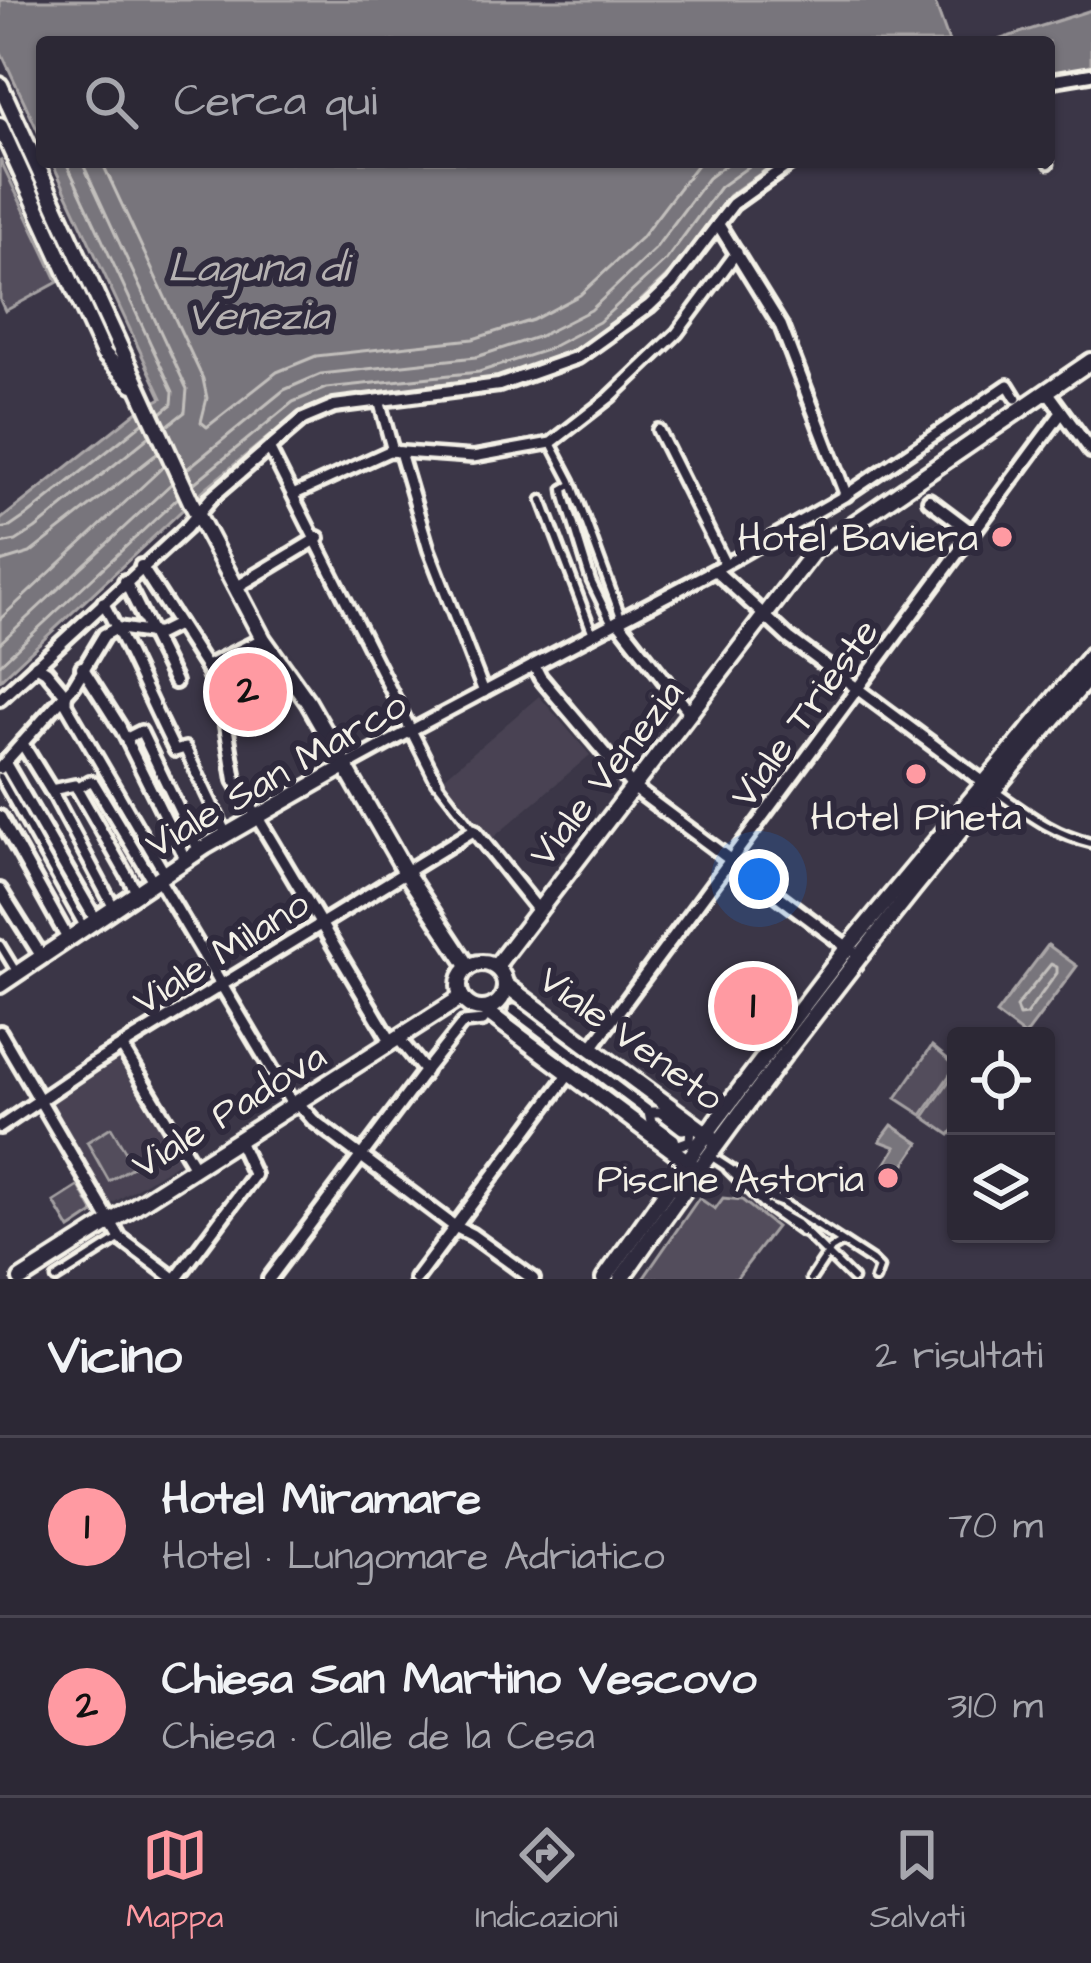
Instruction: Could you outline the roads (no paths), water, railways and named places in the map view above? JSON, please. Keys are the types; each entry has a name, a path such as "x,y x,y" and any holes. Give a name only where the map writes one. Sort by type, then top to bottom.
{"street":[{"path":"1055,79 1091,74"},
{"path":"0,85 36,164"},
{"path":"0,126 104,354 144,399"},
{"path":"38,168 194,508 263,639 308,702 405,871 468,966"},
{"path":"0,699 141,566 194,508 303,418 334,406 499,385 578,357 661,295 733,204 783,168"},
{"path":"718,224 781,326 846,495"},
{"path":"295,494 397,451 473,457 551,442 610,397 677,333 737,252"},
{"path":"766,618 814,551 1091,361"},
{"name":"Viale San Marco","path":"0,985 255,815 409,727 720,567 846,495 1008,386 1016,398"},
{"path":"1047,391 1091,451"},
{"path":"379,400 429,550 484,692"},
{"name":"Viale Trieste","path":"593,1065 731,861 1062,412"},
{"path":"658,430 720,567 766,618 988,786"},
{"path":"269,448 437,782"},
{"path":"909,485 973,533"},
{"path":"236,587 317,538"},
{"path":"141,566 206,667 224,707 235,780 395,1041 425,1072"},
{"path":"125,581 176,682"},
{"path":"104,602 133,657 146,697 175,751 185,748 226,834"},
{"name":"Viale Venezia","path":"496,966 766,618"},
{"path":"618,621 691,714"},
{"path":"90,924 2,769 66,695 100,639 117,628 151,634 178,624"},
{"path":"206,667 263,639"},
{"path":"604,1279 854,951 1091,655"},
{"path":"36,665 66,695 66,704 159,878 297,1106 532,1279"},
{"path":"534,665 634,788 854,951"},
{"path":"82,667 193,855"},
{"path":"988,786 1091,675"},
{"path":"22,743 114,908"},
{"path":"77,789 94,783 159,878"},
{"path":"51,790 75,785 137,892"},
{"path":"0,817 68,939"},
{"path":"474,830 539,911"},
{"name":"Viale Milano","path":"0,1126 474,830"},
{"path":"0,890 42,957"},
{"path":"269,1279 463,1023 483,1015 500,1002 506,985 496,966 482,962 468,966 459,981 462,997 483,1015"},
{"name":"Viale Veneto","path":"506,985 593,1065 711,1143"},
{"name":"Viale Padova","path":"25,1277 462,997"},
{"path":"506,1020 518,1005 541,1023 568,1056 593,1065 629,1104 660,1112 682,1129 691,1127 690,1142 676,1147 674,1139 651,1122 649,1112"},
{"name":"Viale Veneto","path":"483,1015 568,1056 693,1165"},
{"path":"530,1038 541,1023"},
{"path":"0,1032 120,1238 176,1279 254,1175 239,1142"},
{"path":"122,1047 195,1168"},
{"path":"416,1279 568,1056"},
{"path":"629,1104 640,1089"},
{"path":"621,1279 693,1165"}],"lane":[{"path":"551,442 572,484 618,621"},
{"path":"572,484 564,489 591,581 618,621"},
{"path":"542,500 593,634"},
{"path":"437,782 474,830"},
{"path":"988,786 1062,836 1091,843"},
{"path":"0,945 17,974"},
{"path":"711,1143 728,1169 764,1205 784,1214 854,1279"},
{"path":"728,1169 750,1180 763,1196 783,1203 872,1261 879,1268 875,1279"},
{"path":"56,1279 120,1238"},
{"path":"811,1279 841,1243"}],"water":[{"path":"0,0 934,0 947,36 36,36 36,127 0,50"},
{"path":"1091,10 1091,70 1055,73 1055,36 1011,36"},
{"name":"Laguna di Venezia","path":"55,168 768,168 729,195 675,268 607,332 551,361 482,384 331,399 300,411 207,487 0,680 0,520 139,410 162,398"},
{"path":"1048,945 1077,966 1032,1027 1013,1027 996,1014"},
{"path":"892,1125 919,1143 895,1178 883,1168 896,1147 880,1141"}],"place":[{"name":"Hotel Baviera","path":"1002,537"},
{"name":"Chiesa San Martino Vescovo","path":"248,692"},
{"name":"Hotel Pineta","path":"916,774"},
{"name":"Hotel Miramare","path":"753,1006"},
{"name":"Piscine Astoria","path":"888,1178"}]}
